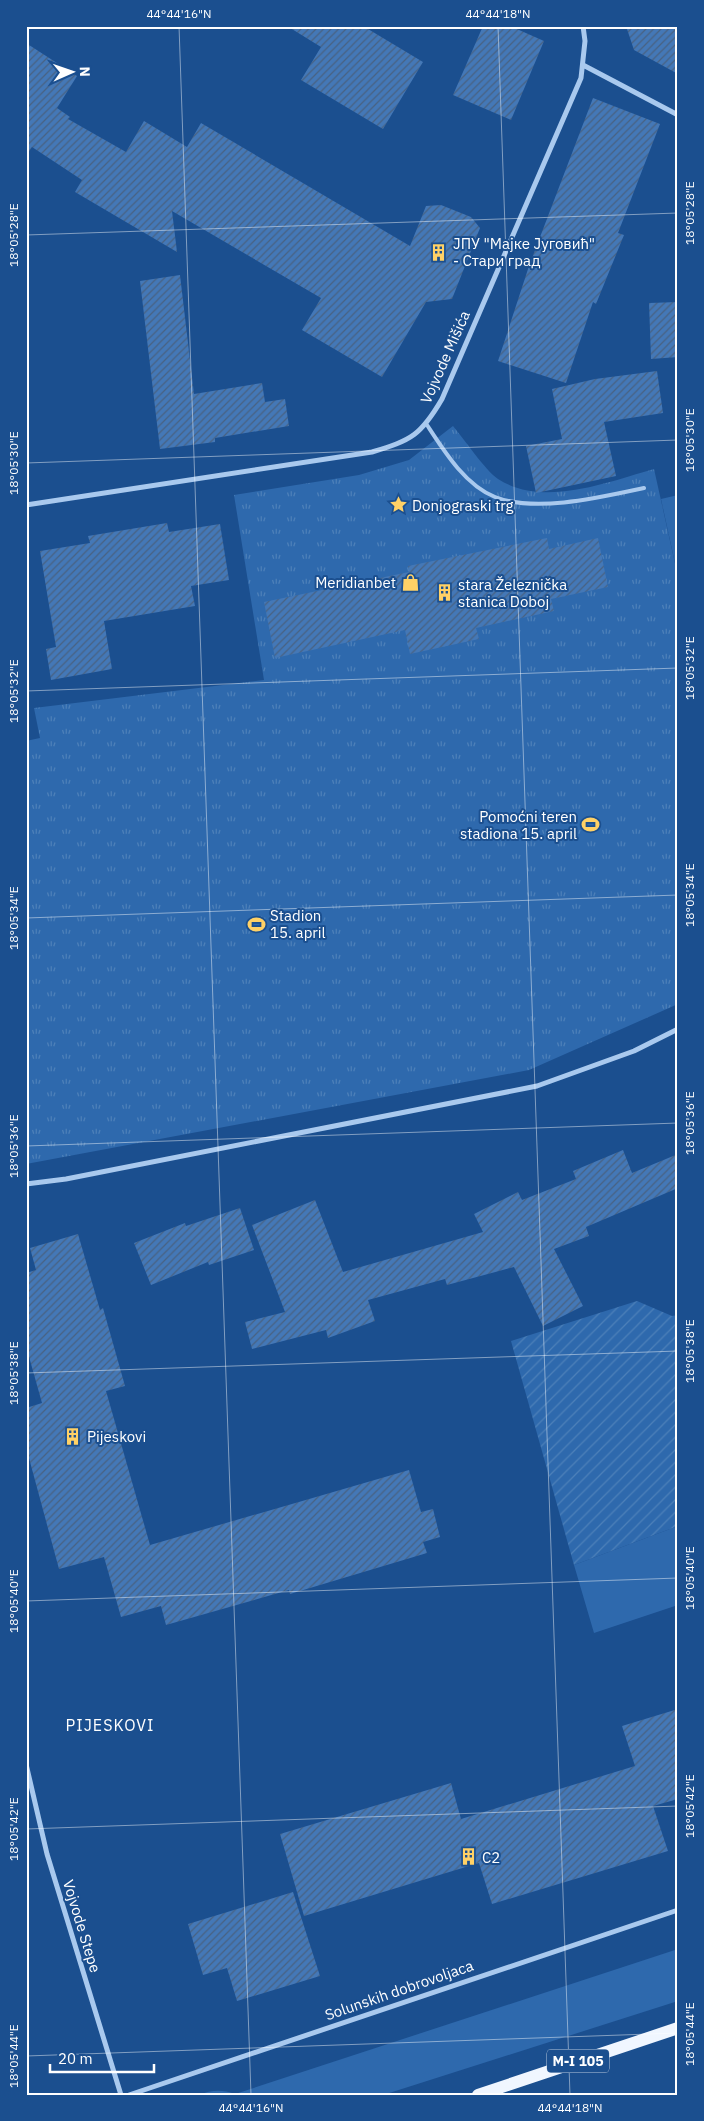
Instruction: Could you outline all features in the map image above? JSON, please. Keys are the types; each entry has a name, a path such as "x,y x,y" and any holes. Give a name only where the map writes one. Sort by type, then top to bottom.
{"main road":[{"name":"M-I 105","path":"478,2095 678,2028"}],"street":[{"name":"Vojvode Mišića","path":"26,505 372,452 399,444 413,437 427,425 442,399 581,78 585,41 583,26"},
{"path":"583,65 678,116"},
{"path":"26,1184 66,1179 537,1086 634,1051 678,1029"},
{"name":"Vojvode Stepe","path":"26,1764 47,1854 121,2095"},
{"name":"Solunskih dobrovoljaca","path":"129,2095 678,1910"}],"lane":[{"path":"427,425 448,457 472,481 494,496 523,503 585,500 644,488"}],"green space":[{"path":"453,426 493,475 516,487 535,492 576,490 654,469 678,577 678,1004 529,1070 26,1164 26,741 40,738 34,708 264,680 234,495 359,475 409,460"},
{"path":"678,495 678,577 661,499"},
{"path":"637,1301 672,1316 678,1315 678,1526 574,1565 511,1341"},
{"path":"678,1526 678,1605 594,1633 574,1565"},
{"path":"678,1949 678,2001 383,2095 198,2095 216,2091 235,2094"}],"building":[{"path":"287,26 363,26 423,62 383,129 301,80 321,47"},
{"path":"483,26 510,26 544,41 511,120 453,95"},
{"path":"626,26 678,26 678,74 634,50"},
{"path":"26,43 77,76 57,108 70,117 68,119 126,152 144,121 187,147 201,123 410,246 426,206 441,205 471,217 480,228 452,299 426,302 382,377 302,330 321,298 172,211 177,252 75,192 82,180 32,147 26,156"},
{"path":"593,98 660,124 618,233 624,235 596,304 593,302 566,383 498,361 529,266"},
{"path":"180,275 194,394 262,383 265,402 285,399 289,426 215,438 215,442 160,449 140,281"},
{"path":"678,302 678,357 651,359 649,303"},
{"path":"657,371 663,413 604,422 616,476 536,493 526,446 562,439 552,389 595,379"},
{"path":"167,523 169,532 220,524 229,580 191,586 195,606 104,621 112,669 51,680 46,649 56,647 40,551 90,543 88,536"},
{"name":"stara Železnička stanica Doboj","path":"547,538 549,549 598,538 608,587 551,599 554,611 476,628 479,639 410,654 405,630 275,658 264,602 409,572 408,566"},
{"path":"623,1150 632,1173 678,1154 678,1188 586,1227 589,1236 554,1249 583,1306 543,1326 514,1267 447,1285 445,1279 368,1300 375,1321 328,1338 326,1330 252,1349 245,1322 285,1312 252,1225 315,1200 343,1272 483,1232 474,1214 518,1192 522,1200 576,1179 573,1171"},
{"path":"240,1208 254,1250 209,1265 208,1262 151,1285 134,1243 185,1223 186,1226"},
{"name":"Pijeskovi","path":"78,1234 100,1310 103,1308 125,1386 106,1391 150,1545 409,1470 421,1512 433,1509 440,1537 423,1542 427,1553 290,1594 289,1590 166,1625 161,1606 121,1617 104,1557 59,1569 26,1447 26,1408 42,1403 26,1346 26,1273 36,1270 30,1248"},
{"name":"C2","path":"678,1709 678,1799 653,1806 668,1851 492,1904 479,1863 304,1916 280,1834 451,1783 461,1819 635,1766 622,1726"},
{"path":"293,1892 320,1976 237,2001 227,1968 203,1975 188,1924"}],"place":[{"name":"ЈПУ \"Мајке Југовић\" - Стари град","path":"439,252"},
{"name":"Donjograski trg","path":"398,505"},
{"name":"Meridianbet","path":"410,582"},
{"name":"stara Železnička stanica Doboj","path":"444,593"},
{"name":"Pomoćni teren stadiona 15. april","path":"591,825"},
{"name":"Stadion 15. april","path":"256,924"},
{"name":"Pijeskovi","path":"73,1436"},
{"name":"C2","path":"468,1857"}],"district":[{"name":"PIJESKOVI","path":"110,1725"}]}
